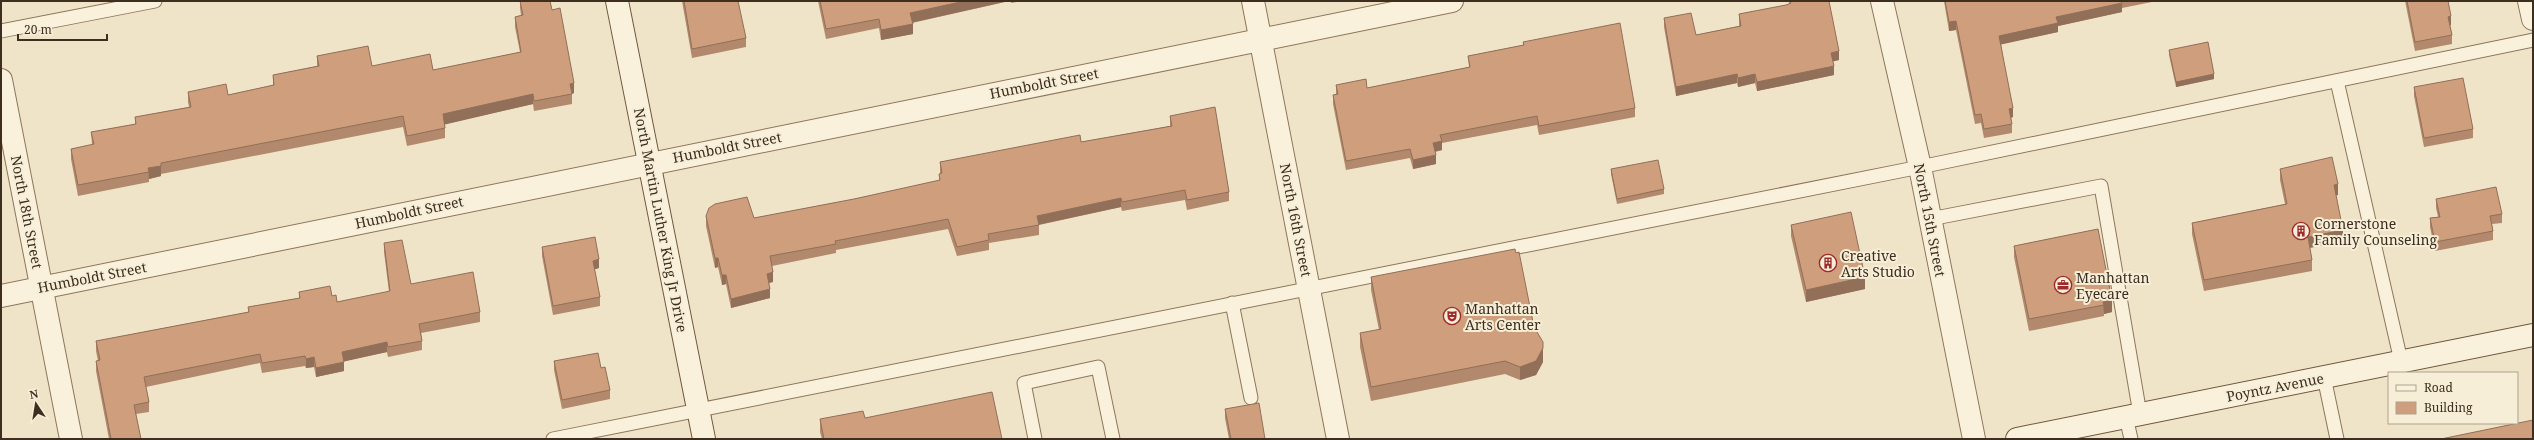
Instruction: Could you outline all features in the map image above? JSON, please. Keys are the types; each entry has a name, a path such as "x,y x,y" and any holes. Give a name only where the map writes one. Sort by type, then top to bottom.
{"street":[{"name":"North Martin Luther King Jr Drive","path":"617,1 704,439"},
{"name":"North 16th Street","path":"1253,1 1338,439"},
{"name":"Humboldt Street","path":"1,296 1452,1"},
{"name":"North 15th Street","path":"1882,1 1920,167 1974,439"},
{"path":"2530,1 2533,19"},
{"name":"North 18th Street","path":"1,80 71,439"},
{"name":"Poyntz Avenue","path":"2017,439 2533,335"}],"lane":[{"path":"1,31 155,1"},
{"path":"553,439 1920,167 2533,40"},
{"path":"2337,81 2401,361"},
{"path":"1930,218 2101,186 2133,415 2131,439"},
{"path":"1232,303 1251,398"},
{"path":"1035,439 1024,383 1098,367 1112,439"},
{"path":"2324,377 2337,439"}],"building":[{"path":"520,1 550,1 552,10 560,8 574,83 570,84 572,94 534,101 533,94 443,114 445,128 407,136 403,116 161,163 161,166 148,168 149,172 78,185 71,149 94,144 91,132 136,124 135,117 191,107 188,92 226,84 228,95 274,85 273,75 319,66 317,56 368,46 372,66 430,54 433,70 521,52 515,17 523,15"},
{"path":"684,1 738,1 746,38 692,49"},
{"path":"820,1 965,1 910,13 913,24 881,30 879,19 826,29"},
{"path":"1790,1 1829,1 1839,51 1831,53 1834,66 1757,82 1755,74 1738,78 1737,74 1676,87 1664,18 1691,13 1696,35 1741,26 1739,14 1786,5 1791,3"},
{"path":"1945,1 2121,1 2122,3 2056,17 2058,23 1999,36 2013,108 2009,109 2012,124 1984,129 1981,114 1975,115 1956,21 1949,22"},
{"path":"2407,1 2448,1 2451,16 2448,17 2452,35 2415,42"},
{"path":"1620,23 1635,108 1539,126 1537,116 1440,135 1442,141 1433,143 1436,155 1413,160 1410,149 1346,161 1333,95 1338,94 1336,85 1366,79 1367,88 1470,67 1468,56 1524,45 1523,42"},
{"path":"2208,42 2214,74 2176,82 2169,50"},
{"path":"2463,78 2473,129 2424,138 2414,87"},
{"path":"1215,107 1229,192 1187,200 1185,190 1122,202 1121,198 1037,216 1039,225 988,234 989,240 957,247 948,219 835,241 836,244 770,256 773,272 767,274 770,289 731,299 726,275 722,275 718,258 715,258 706,216 709,208 715,204 747,197 754,218 854,199 940,180 939,174 942,173 940,162 1080,135 1081,142 1172,126 1170,116"},
{"path":"2332,157 2338,184 2334,185 2343,230 2308,237 2312,260 2204,280 2192,223 2287,204 2280,169"},
{"path":"1658,160 1664,189 1617,199 1611,169"},
{"path":"2496,187 2502,214 2490,216 2493,231 2435,242 2430,218 2440,217 2436,199"},
{"name":"Creative Arts Studio","path":"1851,212 1865,277 1806,290 1791,225"},
{"name":"Manhattan Eyecare","path":"2098,229 2112,300 2103,302 2104,305 2029,319 2014,246"},
{"path":"595,237 599,259 593,261 600,297 553,306 542,247"},
{"path":"402,240 411,284 473,272 480,312 419,324 422,341 388,347 387,342 342,352 344,362 316,368 314,357 306,359 305,356 262,363 260,354 144,377 149,402 134,405 141,439 111,439 96,361 100,360 96,341 249,312 248,307 300,298 299,292 330,286 332,296 336,295 337,302 390,291 384,243"},
{"name":"Manhattan Arts Center","path":"1515,249 1516,253 1519,252 1534,327 1543,342 1543,348 1536,361 1520,367 1505,361 1371,387 1360,333 1381,329 1371,277"},
{"path":"598,353 601,368 605,367 610,390 562,400 554,361"},
{"path":"992,392 1002,439 824,439 820,419 863,411 865,418"},
{"path":"1259,403 1265,439 1231,439 1225,409"},
{"path":"2533,420 2533,439 2441,439 2518,424"}],"place":[{"name":"Cornerstone Family Counseling","path":"2301,231"},
{"name":"Creative Arts Studio","path":"1828,263"},
{"name":"Manhattan Eyecare","path":"2063,285"},
{"name":"Manhattan Arts Center","path":"1452,316"}]}
